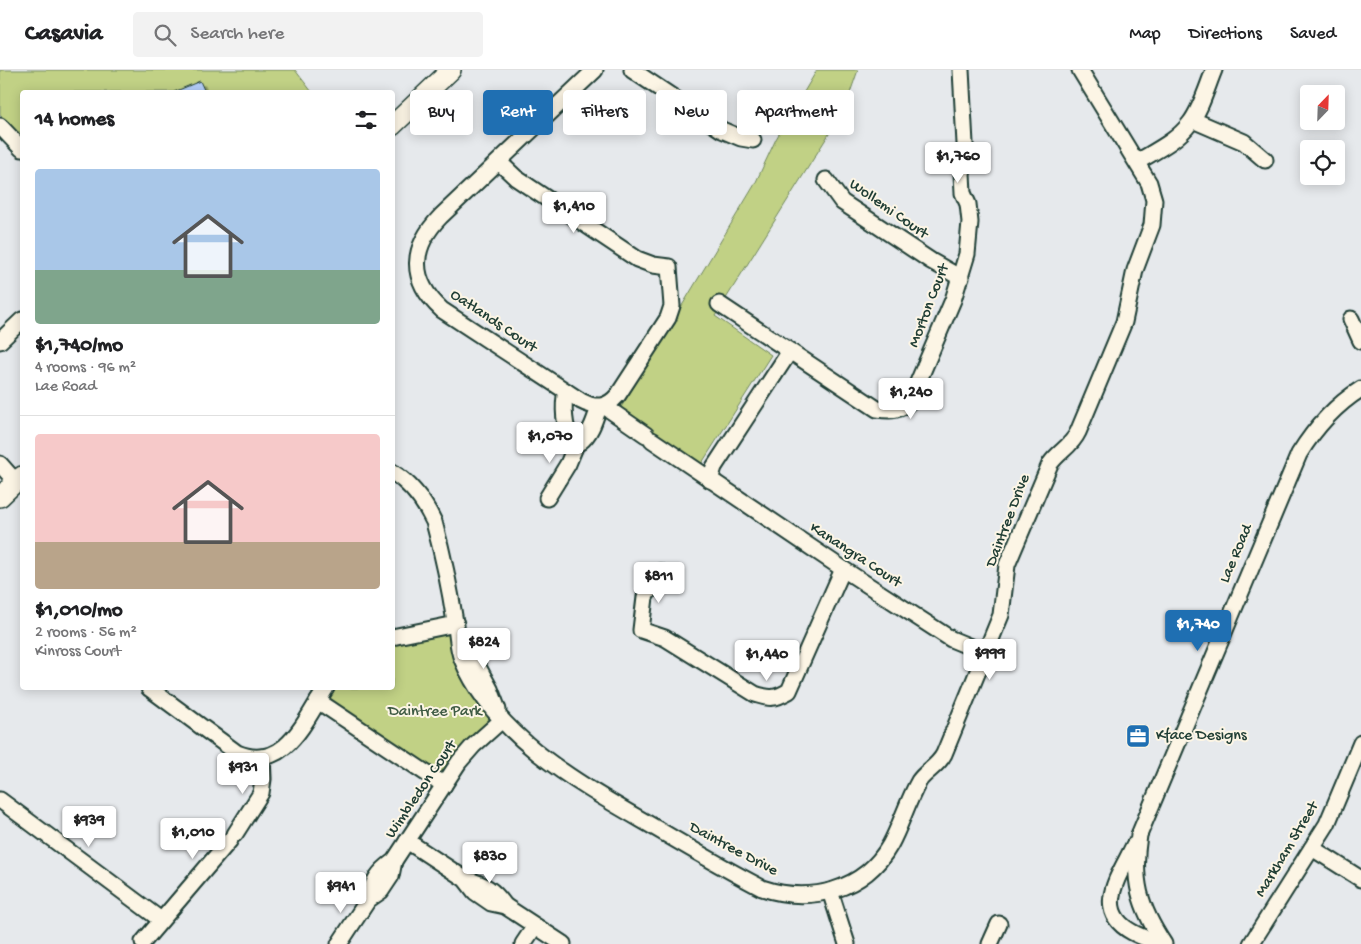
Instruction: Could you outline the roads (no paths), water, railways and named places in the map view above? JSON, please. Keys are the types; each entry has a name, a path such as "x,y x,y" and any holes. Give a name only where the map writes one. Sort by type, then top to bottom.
{"street":[{"path":"395,123 451,70"},
{"name":"Oatlands Court","path":"595,70 426,232 418,259 420,279 428,296 442,310 588,405 602,406 649,438"},
{"path":"632,70 722,130 741,138 753,140"},
{"name":"Morton Court","path":"719,304 877,409 888,411 903,407 910,401 954,300 969,244 968,204 963,194 962,180 962,173 966,162 961,70"},
{"name":"Daintree Drive","path":"395,474 408,483 415,491 434,522 456,624 457,646 472,682 502,720 528,745 574,778 623,809 762,888 783,894 804,895 830,891 855,881 874,865 886,850 919,781 942,759 1001,615 1007,565 1050,464 1076,438 1127,312 1133,276 1150,233 1154,218 1152,192 1137,162 1080,70"},
{"path":"1137,162 1174,140 1193,120 1214,70"},
{"path":"1193,120 1244,142 1265,160"},
{"path":"0,126 20,147"},
{"path":"499,162 516,178 637,259 669,268 672,306 668,318 618,395 613,401 602,406 590,431 583,440 577,442 568,464 547,498"},
{"name":"Wollemi Court","path":"826,180 842,202 931,261 961,278"},
{"path":"1351,318 1361,341"},
{"path":"0,341 20,322"},
{"path":"710,480 714,467 790,351"},
{"name":"Lae Road","path":"1162,944 1132,932 1120,924 1112,914 1110,900 1112,889 1139,835 1298,454 1327,416 1361,389"},
{"path":"566,391 563,405 568,433 577,442"},
{"name":"Kanangra Court","path":"649,438 843,569 951,639 985,653"},
{"path":"0,464 19,479 0,497"},
{"path":"660,572 645,597 641,630 665,638 755,694 768,698 779,697 789,691 843,569"},
{"path":"395,636 456,624"},
{"path":"152,690 231,749 243,755 262,757 278,752 285,747 296,734 325,690"},
{"path":"318,701 444,785"},
{"name":"Wimbledon Court","path":"339,944 368,900 372,885 382,870 394,861 466,754 502,720"},
{"name":"Markham Street","path":"1251,944 1331,815 1361,743"},
{"path":"143,942 233,837 261,793 263,780 262,757"},
{"path":"0,800 161,920"},
{"name":"Lae Road","path":"1139,835 1135,866 1140,897 1162,944"},
{"path":"408,841 465,879 475,892 490,902 505,906 563,944"},
{"path":"1312,848 1361,879"},
{"path":"830,891 847,944"},
{"path":"990,944 999,924"},
{"path":"523,944 535,926"}],"place":[{"name":"Kface Designs","path":"1138,736"}],"park label":[{"name":"Daintree Park","path":"435,712"}]}
